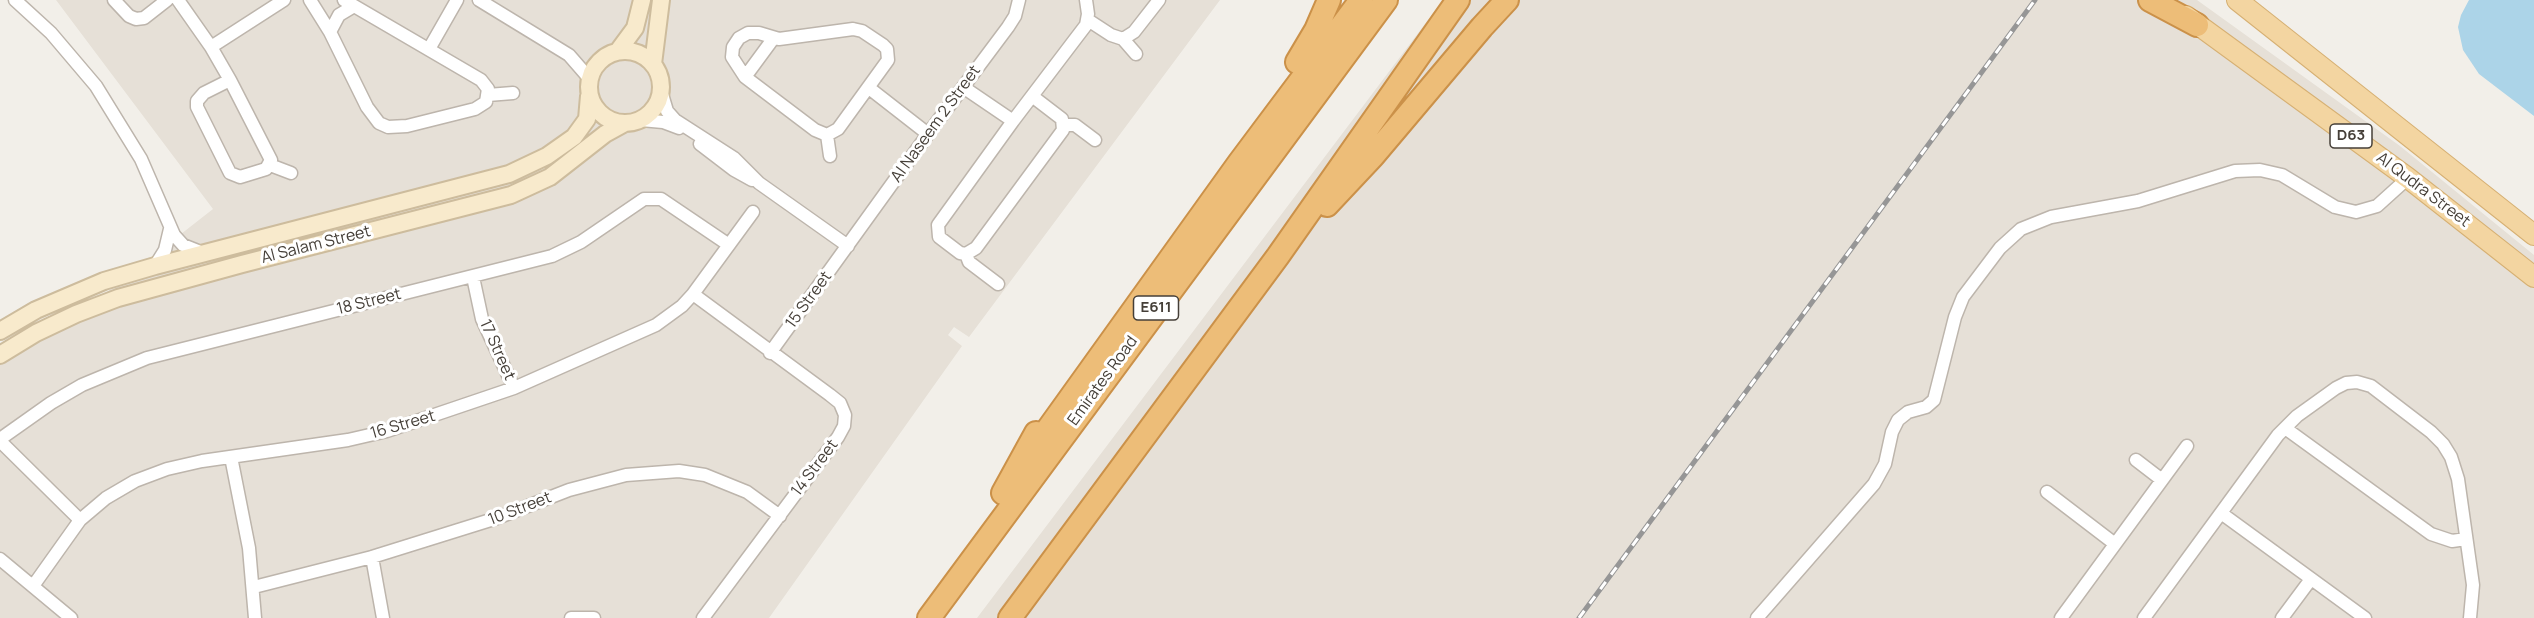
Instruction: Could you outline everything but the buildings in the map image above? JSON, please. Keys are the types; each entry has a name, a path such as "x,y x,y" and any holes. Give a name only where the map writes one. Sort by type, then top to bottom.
{"highway":[{"path":"1003,493 1073,375 1303,53 1329,0"},
{"path":"914,618 1213,198 1360,0"},
{"name":"Emirates Road","path":"929,618 1386,0"},
{"path":"1010,618 1278,256 1458,0"},
{"path":"1278,256 1373,156 1487,20 1508,0"},
{"path":"2150,0 2197,25"}],"main road":[{"name":"Al Qudra Street","path":"2165,0 2408,178 2534,277"},
{"name":"Al Qudra Street","path":"2237,0 2534,236"}],"street":[{"path":"15,0 68,51 109,105 149,175 170,229 183,245 202,253"},
{"path":"114,0 129,16 136,19 144,18 167,0"},
{"path":"178,0 211,47 230,80 268,154 270,165"},
{"path":"211,47 284,0"},
{"path":"310,0 330,32 372,116 388,127 407,126 475,109 482,106 488,95 485,84 481,80 349,3 330,32"},
{"path":"429,49 457,0"},
{"path":"479,0 569,55 589,78"},
{"path":"618,51 635,28 642,0"},
{"path":"653,64 661,0"},
{"name":"Al Naseem 2 Street","path":"848,246 1011,21 1020,0"},
{"path":"1032,96 1062,119 1063,130 976,248 966,254 960,254 943,242 937,231 938,225 1013,121 1088,20 1086,0"},
{"path":"1123,39 1134,33 1159,0"},
{"path":"1088,20 1111,35 1123,39 1136,54"},
{"path":"853,29 862,31 884,45 889,54 886,64 838,129 827,135 815,130 739,72 732,57 733,46 739,38 748,33 759,33 773,39 853,29"},
{"path":"745,77 773,39"},
{"path":"727,159 680,129 663,122 613,122 602,116 594,107 589,96 589,78 597,63 610,53 618,51 638,53 653,64 661,81 661,91 667,111 675,120 848,246"},
{"path":"230,80 200,97 197,107 199,112 230,173 240,177 266,169 270,165"},
{"path":"963,87 1013,121"},
{"path":"869,88 928,134"},
{"path":"633,122 655,108 661,91"},
{"path":"488,95 513,93"},
{"name":"Al Salam Street","path":"0,331 36,310 104,281 202,253 508,174 547,156 574,137 587,119 589,96"},
{"name":"Al Salam Street","path":"0,355 36,333 118,298 511,195 550,177 605,134 633,122"},
{"path":"1064,124 1075,125 1095,140"},
{"path":"827,135 830,156"},
{"path":"270,165 291,173"},
{"path":"1757,618 1874,484 1885,464 1898,420 1908,412 1926,407 1934,400 1955,317 1963,297 2000,248 2021,229 2051,217 2149,198 2235,171 2260,170 2282,175 2335,207 2356,212 2377,206 2408,178"},
{"name":"18 Street","path":"0,440 51,403 82,385 147,358 474,277 567,250 644,199 652,197 668,204 729,245"},
{"name":"16 Street","path":"33,586 80,520 106,498 135,481 167,469 348,440 387,431 514,388 656,326 682,306 693,294 753,212"},
{"path":"155,266 165,250 170,229"},
{"name":"15 Street","path":"770,353 848,246"},
{"path":"966,254 969,262 998,284"},
{"name":"17 Street","path":"474,277 485,326 514,388"},
{"name":"14 Street","path":"693,294 840,404 845,415 844,426 838,437 703,618"},
{"path":"2145,618 2285,428 2341,385 2357,382 2371,386 2431,432 2447,450 2458,479 2473,585 2470,618"},
{"path":"2285,428 2431,534 2452,541 2466,539"},
{"path":"0,440 80,520"},
{"path":"2061,618 2187,446"},
{"path":"231,457 249,548 255,618"},
{"path":"2136,460 2162,480"},
{"name":"10 Street","path":"254,587 372,557 497,518 569,490 626,475 653,471 679,471 729,483 764,502 780,516"},
{"path":"2047,492 2115,544"},
{"path":"2221,513 2365,618"},
{"path":"372,557 383,618"},
{"path":"0,559 71,618"},
{"path":"2282,618 2311,579"},
{"path":"571,618 594,618"}],"shaded area":[{"path":"56,0 1220,0 969,337 954,327 948,335 962,346 769,618 0,618 0,363 57,331 213,209"},
{"path":"1443,0 2197,0 2400,146 2534,255 2534,618 977,618"}],"water":[{"path":"2469,0 2534,0 2534,116 2479,74 2463,50 2458,27"}],"railway":[{"path":"1579,618 2035,0"}]}
